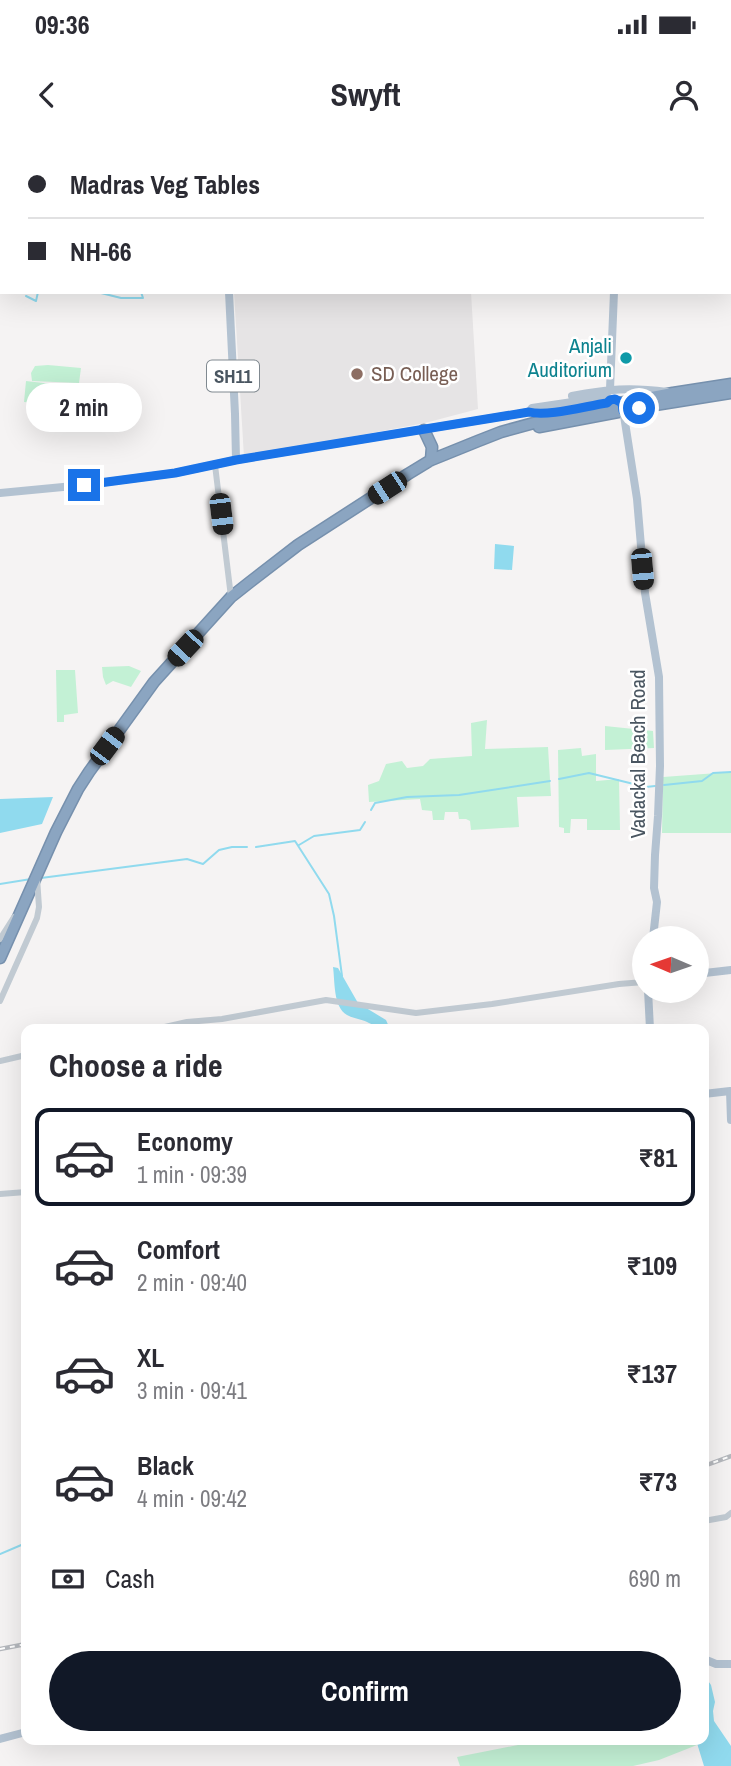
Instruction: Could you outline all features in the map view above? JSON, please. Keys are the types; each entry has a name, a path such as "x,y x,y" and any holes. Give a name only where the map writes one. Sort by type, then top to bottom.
{"highway":[{"path":"408,474 527,430 673,393 731,384"},
{"path":"0,958 78,789 101,754 154,682 231,597 298,545 431,460 501,432 564,415 731,393"},
{"path":"424,430 432,447 431,460"}],"main road":[{"name":"SH11","path":"229,294 236,460"},
{"path":"610,390 614,294"},
{"path":"554,404 569,396 610,390 638,388 673,393"},
{"path":"529,412 532,408 554,404 606,397 610,400"},
{"path":"0,493 175,473 236,460 529,412 535,414 607,403 615,399 623,407"},
{"name":"Vadackal Beach Road","path":"623,407 637,499 645,593 659,677 660,766 654,855 654,888 657,902 654,926"},
{"path":"709,973 731,970"},
{"path":"649,1003 650,1024"},
{"path":"709,1093 730,1091 731,1120"},
{"path":"709,1661 731,1664"},
{"path":"0,1740 21,1734"}],"street":[{"path":"215,465 231,597"},
{"path":"0,1001 37,918 37,875"},
{"path":"0,939 22,906"},
{"path":"178,1024 326,1000 416,1013 632,983"},
{"path":"0,1061 21,1056"},
{"path":"0,1194 21,1192"},
{"path":"709,1520 726,1517 731,1513"}],"shaded area":[{"name":"SD College","path":"234,294 471,294 478,409 425,423 244,457"}],"green space":[{"path":"35,366 81,368 79,383 32,381 31,373"},
{"path":"26,381 52,384 52,392 58,393 57,396 51,396 49,405 24,402"},
{"path":"129,666 141,671 131,687 113,681 106,685 102,667"},
{"path":"56,670 75,670 78,713 64,715 64,722 57,722"},
{"path":"487,720 485,749 548,747 551,796 517,797 519,827 471,830 470,821 459,819 458,812 445,812 444,820 433,820 432,811 422,810 420,799 369,802 368,785 379,781 386,764 402,761 407,768 423,766 430,759 472,756 471,723"},
{"path":"605,726 653,731 654,748 605,750"},
{"path":"581,748 582,756 596,754 596,781 619,779 620,830 587,830 587,819 571,819 570,833 564,833 564,828 559,827 558,750"},
{"path":"731,772 731,833 662,833 663,777"},
{"path":"518,1745 697,1745 659,1760 633,1766 460,1766 457,1757"}],"water":[{"path":"495,544 514,546 512,570 494,569"},
{"path":"53,797 42,824 0,833 0,799"},
{"path":"333,967 338,968 358,1003 386,1020 388,1024 370,1024 350,1016 342,1011 335,993"},
{"path":"709,1682 715,1702 714,1721 731,1746 731,1766 704,1766 698,1745 709,1745"}],"waterway":[{"path":"26,296 36,301 38,294"},
{"path":"105,294 121,298 143,298 142,294"},
{"path":"664,785 702,781 713,773 731,772"},
{"path":"559,779 589,773 646,787 655,786"},
{"path":"371,810 375,803 407,797 459,795 550,781"},
{"path":"299,845 314,836 360,830 365,822"},
{"path":"256,847 295,841 329,894 342,976"},
{"path":"41,878 187,859 203,864 219,850 247,847"},
{"path":"0,884 31,879"},
{"path":"0,1554 21,1545"}],"railway":[{"path":"709,1464 731,1456"},
{"path":"0,1649 21,1645"}],"place":[{"name":"Anjali Auditorium","path":"626,358"},
{"name":"SD College","path":"357,374"}],"route":[{"path":"84,485 175,473 236,460 529,412 535,414 607,403 615,399 622,403 623,411 639,408"}]}
